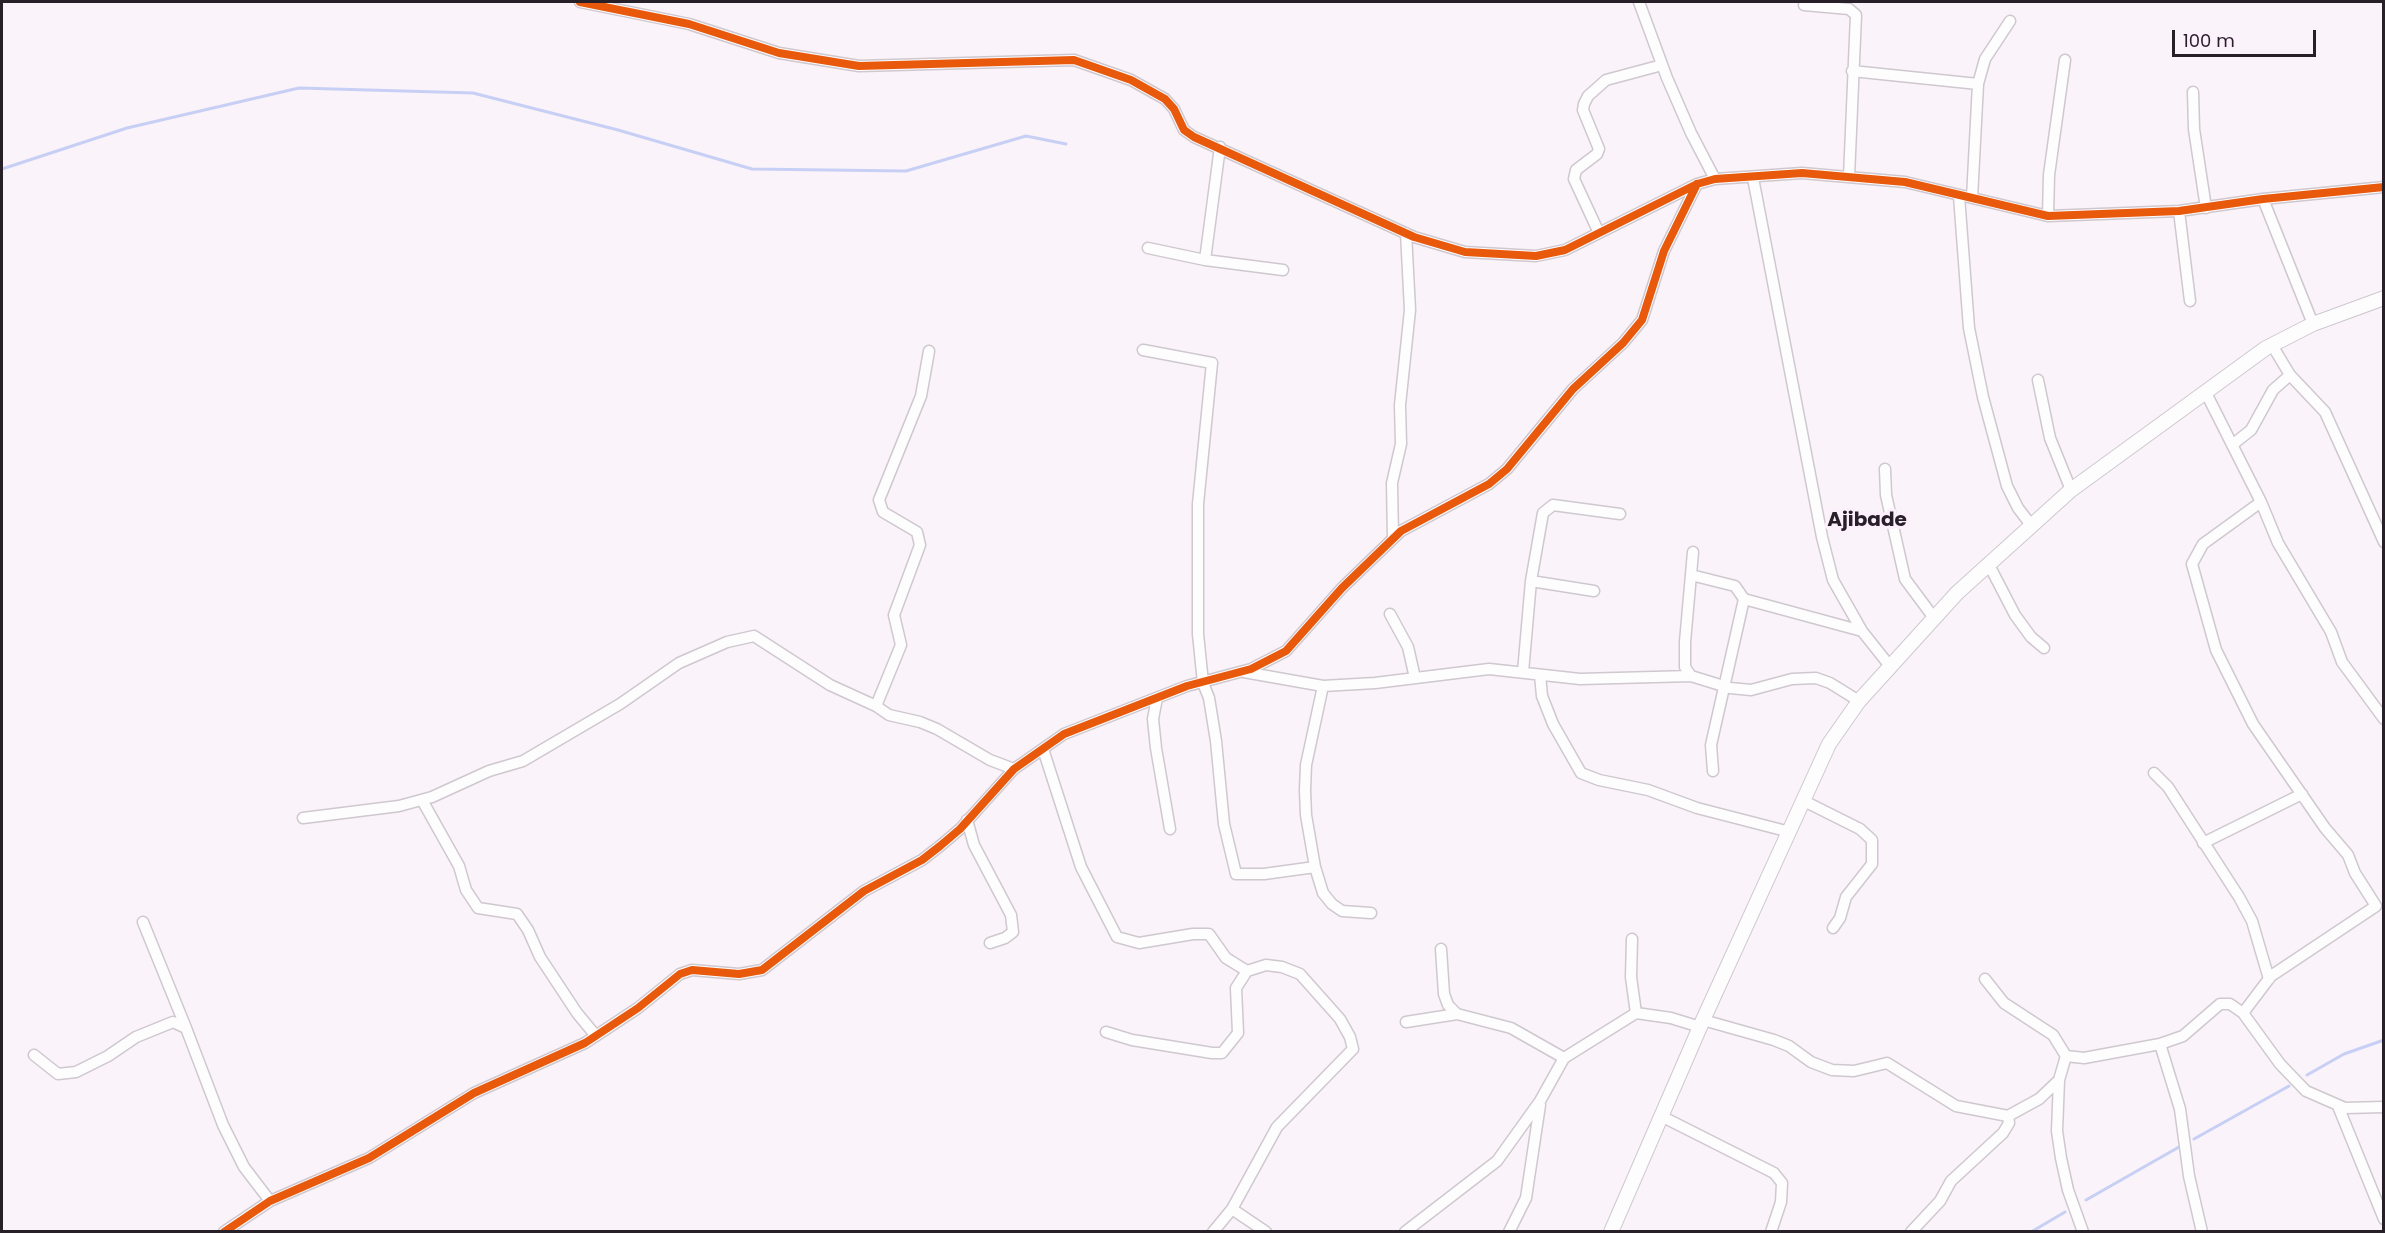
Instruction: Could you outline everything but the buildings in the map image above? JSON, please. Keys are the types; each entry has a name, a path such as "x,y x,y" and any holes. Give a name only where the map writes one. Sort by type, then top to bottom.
{"main road":[{"path":"1611,1232 1660,1116 1829,744 1859,701 1889,665 1988,563 2071,490 2205,391 2272,345 2313,324 2384,298"}],"street":[{"path":"580,2 689,24 779,53 859,66 1074,60 1131,80 1165,99 1185,130 1406,233 1465,252 1536,256 1565,250 1697,184 1715,179 1802,173 1905,182 2048,216 2179,211 2263,199 2384,187"},
{"path":"1639,2 1691,134 1715,179"},
{"path":"1804,5 1854,12 1856,15 1849,177"},
{"path":"1971,198 1977,84 1985,59 2010,21"},
{"path":"2048,216 2049,175 2065,60"},
{"path":"1599,233 1574,179 1576,170 1598,154 1599,149 1583,110 1584,104 1588,96 1606,80 1662,65"},
{"path":"1852,71 1977,84"},
{"path":"2193,92 2194,129 2206,208"},
{"path":"1205,260 1221,147"},
{"path":"1753,178 1822,537 1833,580 1862,631 1889,665"},
{"path":"224,1232 270,1201 369,1158 459,1101 596,1036 681,974 692,970 739,975 762,970 864,891 922,860 967,820 1014,769 1043,749 1087,724 1186,686 1264,664 1286,651 1342,588 1393,538 1415,522 1459,502 1497,478 1522,452 1573,389 1623,343 1642,320 1664,250 1697,184"},
{"path":"1959,196 1969,328 1983,397 2007,486 2018,508 2031,525"},
{"path":"2263,199 2313,324"},
{"path":"2179,211 2190,301"},
{"path":"1393,538 1392,483 1401,444 1400,405 1410,310 1406,233"},
{"path":"1148,248 1205,260 1283,270"},
{"path":"2272,345 2290,375 2325,412 2384,542"},
{"path":"1143,350 1212,363 1198,504 1198,634 1203,683 1209,698 1224,824 1236,874 1264,874 1315,867"},
{"path":"876,706 901,645 894,615 920,545 917,532 883,512 879,500 921,396 929,351"},
{"path":"2232,445 2251,430 2273,390 2290,375"},
{"path":"2038,380 2050,438 2071,490"},
{"path":"2205,391 2292,568 2331,632 2342,662 2384,719"},
{"path":"1885,469 1886,495 1905,579 1934,618"},
{"path":"2243,1013 2269,979 2376,906 2355,873 2348,855 2325,828 2241,703 2216,650 2192,564 2203,544 2261,502"},
{"path":"1523,672 1531,581 1543,513 1553,505 1620,514"},
{"path":"1691,676 1685,667 1685,642 1693,552"},
{"path":"1988,563 2014,615 2031,637 2044,648"},
{"path":"1691,575 1735,586 1744,599 1862,631"},
{"path":"1531,581 1594,591"},
{"path":"1713,771 1711,745 1744,599"},
{"path":"1390,614 1408,647 1414,678"},
{"path":"303,818 399,806 422,800 489,771 523,761 592,721 680,663 727,642 754,636 830,685 876,706 889,715 920,722 937,729 990,760 1014,769"},
{"path":"1242,672 1323,686 1375,683 1489,669 1580,679 1691,676 1724,687 1751,690 1805,677 1830,683 1859,701"},
{"path":"1540,675 1542,696 1553,724 1581,773 1599,780 1648,790 1697,808 1790,832"},
{"path":"1323,686 1306,765 1306,815 1315,867 1323,893 1332,904 1342,911 1371,913"},
{"path":"1157,698 1153,719 1170,829"},
{"path":"1043,749 1081,867 1118,937 1139,943 1193,934 1209,934 1226,958 1246,971"},
{"path":"2154,773 2168,787 2240,897 2252,921 2269,979"},
{"path":"2203,843 2302,794"},
{"path":"422,800 459,866 466,890 478,908 517,914 546,966 577,1013 596,1036"},
{"path":"1804,801 1860,829 1872,840 1872,864 1846,897 1840,918 1833,928"},
{"path":"967,820 974,845 1011,915 1012,932 1005,938 990,943"},
{"path":"143,922 223,1125 244,1167 270,1201"},
{"path":"1632,939 1631,977 1636,1013"},
{"path":"1441,949 1444,994 1448,1005 1457,1014"},
{"path":"1106,1032 1132,1040 1222,1053 1238,1034 1236,988 1246,971 1266,965 1282,967 1300,974 1340,1019 1350,1037 1353,1049 1277,1127 1232,1209 1213,1232"},
{"path":"1985,979 2004,1003 2053,1035 2066,1056 2059,1080 2057,1131 2068,1190 2079,1230"},
{"path":"2066,1056 2084,1058 2160,1044 2183,1036 2220,1004 2229,1004 2243,1013 2280,1064 2306,1091 2345,1108 2384,1107"},
{"path":"1405,1232 1497,1161 1540,1101 1564,1058 1636,1013 1702,1023 1774,1040 1789,1046 1810,1062 1832,1070 1843,1072 1887,1064 1956,1106 2008,1116 2039,1099 2059,1080"},
{"path":"1406,1022 1457,1014 1511,1028 1564,1058"},
{"path":"34,1055 58,1074 76,1072 146,1033 173,1022 186,1028"},
{"path":"2160,1044 2180,1109 2189,1176 2202,1232"},
{"path":"1509,1232 1526,1198 1540,1101"},
{"path":"2338,1106 2384,1219"},
{"path":"1660,1116 1774,1173 1782,1183 1781,1202 1771,1232"},
{"path":"1911,1232 1940,1200 1951,1181 2003,1133 2009,1124 2008,1116"},
{"path":"1232,1209 1266,1232"}],"waterway":[{"path":"2,169 127,128 299,88 473,93 618,130 752,169 906,171 1026,136 1066,144"},
{"path":"2307,1075 2344,1054 2384,1040"},
{"path":"2194,1139 2289,1086"},
{"path":"2086,1200 2179,1147"},
{"path":"2031,1232 2065,1212"}],"cycle path":[{"path":"580,2 689,24 779,53 859,66 1074,60 1131,80 1165,99 1174,109 1184,130 1194,137 1414,237 1465,252 1536,256 1565,250 1697,184 1715,179 1802,173 1905,182 2048,216 2179,211 2263,199 2384,187"},
{"path":"224,1232 270,1201 369,1158 474,1093 585,1043 638,1008 680,974 692,970 739,974 762,970 864,891 922,860 940,846 960,829 1014,769 1064,734 1187,686 1251,669 1286,651 1342,588 1401,531 1489,484 1507,469 1573,389 1623,343 1642,320 1664,251 1697,184"}],"district":[{"name":"Ajibade","path":"1867,521"}]}
